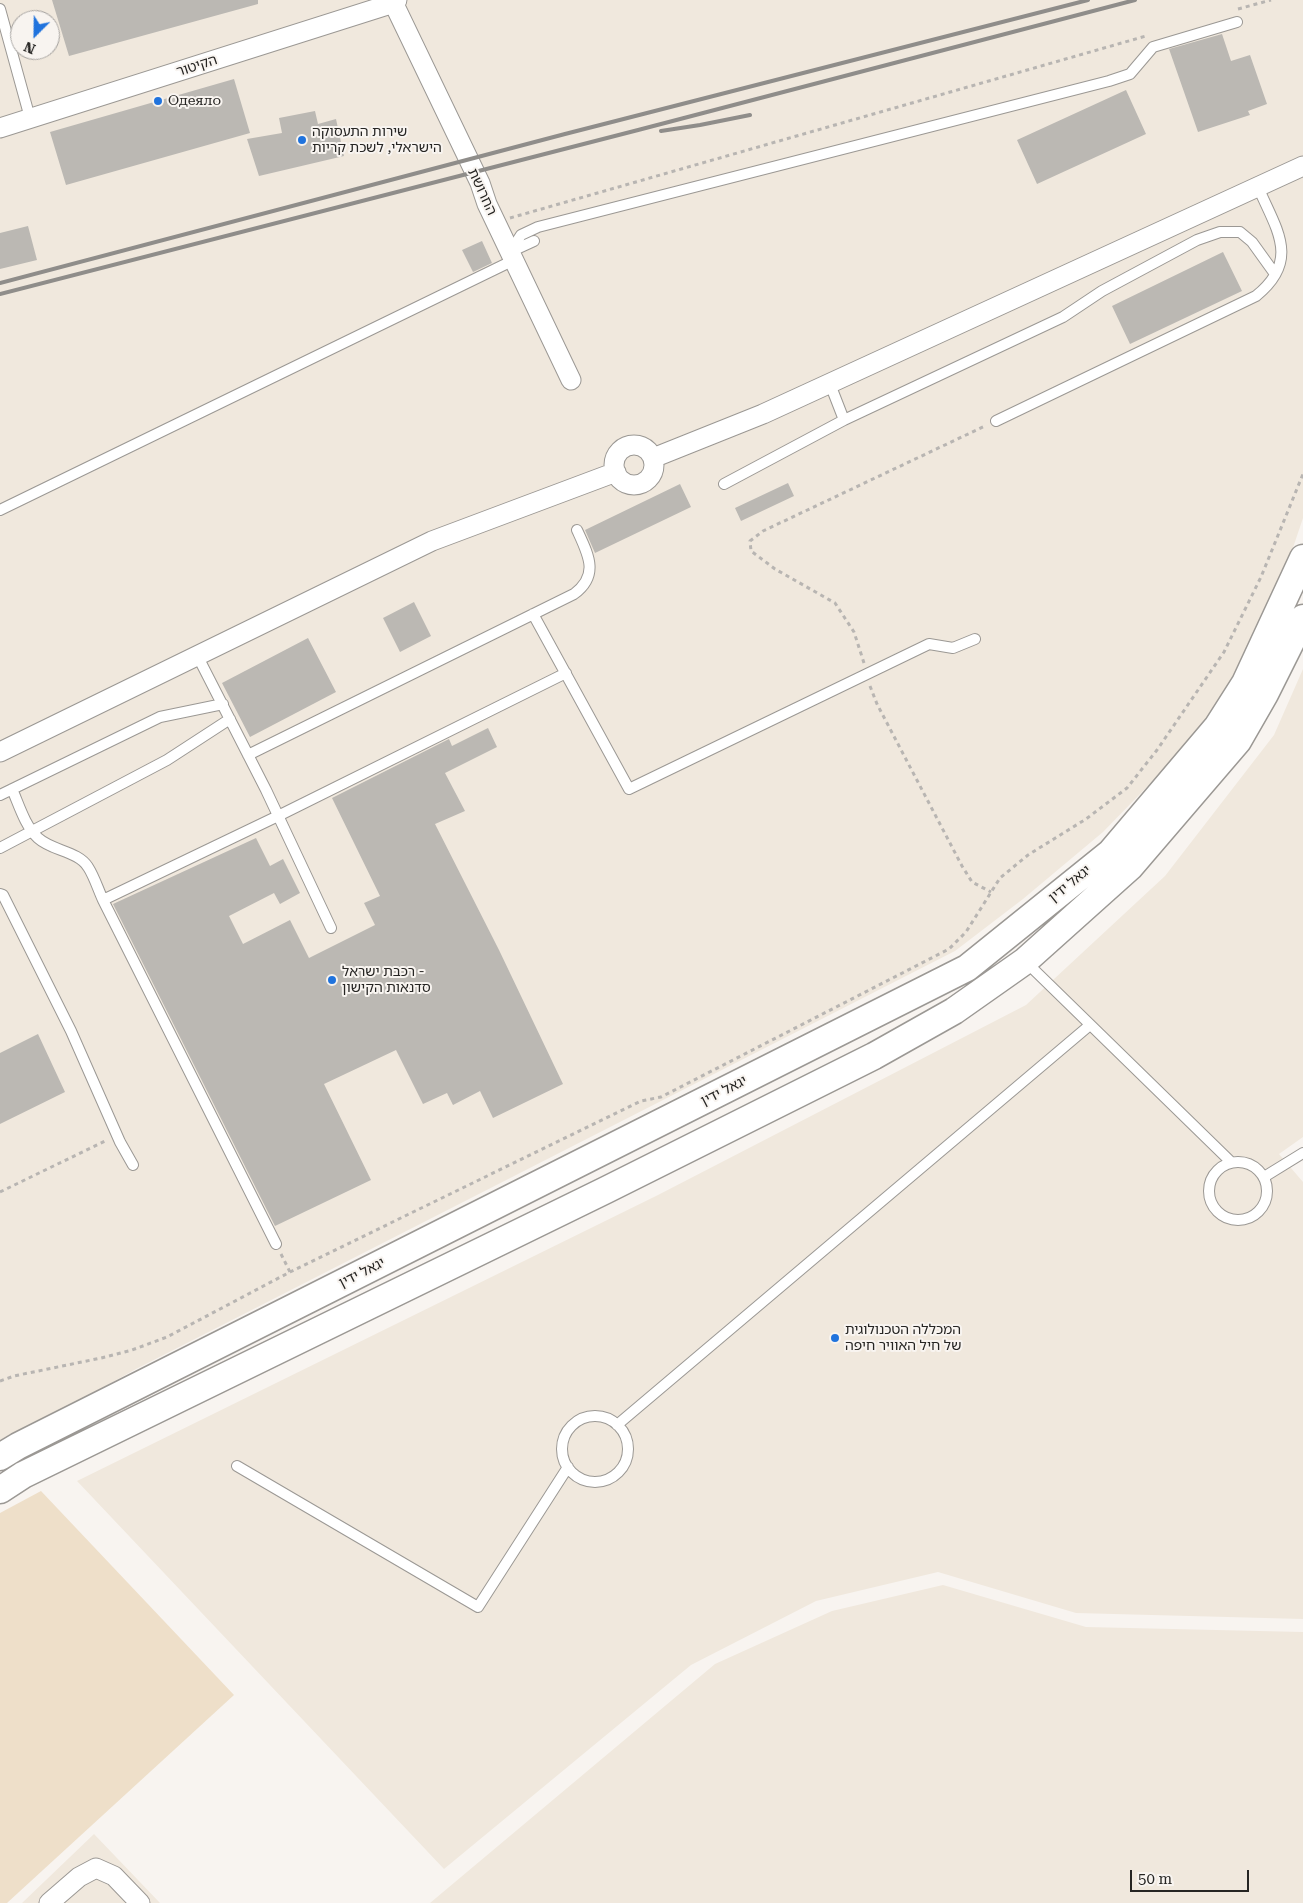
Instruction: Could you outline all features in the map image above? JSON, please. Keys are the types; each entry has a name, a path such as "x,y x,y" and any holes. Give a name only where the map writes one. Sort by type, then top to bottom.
{"main road":[{"name":"יגאל ידין","path":"0,1458 45,1433 967,968 1111,852 1218,727 1246,683 1303,558"},
{"name":"יגאל ידין","path":"0,1490 22,1475 615,1186 874,1056 954,1011 1025,961 1130,867 1238,741 1265,694 1303,618"}],"street":[{"name":"הקיטור","path":"0,128 394,1"},
{"name":"החרושת","path":"394,1 480,183 487,204 571,380"},
{"path":"653,458 747,421 830,384 1303,166"},
{"path":"633,445 642,447 650,452 653,458 654,467 652,473 642,483 636,485 627,483 619,478 616,472 616,457 627,447 633,445"},
{"path":"0,752 432,541 616,472"},
{"path":"49,1903 79,1877 96,1868 114,1876 140,1903"}],"lane":[{"path":"0,10 30,118"},
{"path":"512,256 520,235 538,227 1110,81 1130,74 1153,47 1237,22"},
{"path":"996,421 1256,296 1266,288 1283,256 1282,242 1258,187"},
{"path":"724,484 844,420 1063,317 1111,286 1197,240 1220,232 1240,232 1252,242 1275,274"},
{"path":"0,510 512,256 534,240"},
{"path":"830,384 844,420"},
{"path":"248,756 574,594 585,584 590,567 589,557 577,530"},
{"path":"533,614 629,789 930,644 953,648 975,639"},
{"path":"197,655 278,816 331,928"},
{"path":"102,900 278,816 566,673"},
{"path":"0,794 12,790 160,717 223,704"},
{"path":"0,848 167,760 230,719"},
{"path":"12,790 32,832 39,839 57,850 77,857 88,866 102,900 276,1244"},
{"path":"0,894 3,895 67,1024 132,1165"},
{"path":"1025,961 1231,1162"},
{"path":"618,1425 1090,1025"},
{"path":"1264,1177 1303,1153"},
{"path":"1231,1162 1250,1164 1258,1169 1264,1177 1267,1186 1264,1206 1258,1213 1249,1218 1240,1220 1230,1219 1221,1215 1209,1200 1210,1180 1222,1166 1231,1162"},
{"path":"598,1417 618,1425 628,1444 628,1455 624,1466 617,1474 607,1480 585,1481 575,1476 568,1467 562,1447 570,1428 578,1421 598,1417"},
{"path":"237,1466 478,1607 568,1467"}],"path":[{"path":"1233,11 1271,0"},
{"path":"496,222 1147,36"},
{"path":"991,892 972,882 962,866 877,704 854,632 835,603 762,561 751,551 750,541 762,531 996,421"},
{"path":"0,1381 14,1376 101,1358 150,1344 167,1337 290,1272 641,1100 660,1097 949,949 966,932 1000,878 1028,856 1086,819 1127,788 1157,750 1224,652 1261,578 1303,474"},
{"path":"0,1192 117,1135"},
{"path":"276,1244 290,1272"}],"shaded area":[{"path":"0,0 1303,0 1303,518 1268,622 1217,715 1103,832 1023,899 955,951 136,1369 0,1445"},
{"name":"המכללה הטכנולוגית של חיל האוויר חיפה","path":"1303,669 1303,1137 1279,1154 1303,1182 1303,1619 1076,1613 938,1572 816,1601 691,1665 444,1869 77,1481 658,1195 1026,1005 1165,876 1274,735"},
{"path":"41,1491 234,1695 7,1903 0,1903 0,1513"},
{"path":"943,1585 1086,1627 1303,1632 1303,1903 430,1903 715,1664 832,1611"},
{"path":"94,1834 160,1903 22,1903"}],"building":[{"path":"52,0 258,0 258,4 69,56 60,26 60,10 55,10"},
{"path":"1222,34 1231,61 1250,55 1267,104 1248,111 1250,115 1198,132 1169,49"},
{"path":"234,79 250,133 66,185 50,132"},
{"path":"1126,90 1146,134 1037,184 1017,140"},
{"name":"שירות התעסוקה הישראלי, לשכת קריות","path":"315,111 318,124 336,119 344,156 259,176 247,139 282,133 279,118"},
{"path":"28,226 37,260 0,269 0,233"},
{"path":"482,241 492,263 473,272 462,250"},
{"path":"1223,252 1242,291 1130,344 1112,306"},
{"path":"788,483 794,496 741,521 735,508"},
{"path":"680,484 691,507 595,553 585,530"},
{"path":"414,602 431,636 400,652 383,618"},
{"path":"308,638 336,692 250,737 222,683"},
{"name":"רכבת ישראל - סדנאות הקישון","path":"488,728 497,747 445,773 465,811 435,824 499,950 563,1084 493,1118 480,1091 453,1105 447,1093 423,1104 396,1050 324,1084 371,1180 275,1226 113,904 256,838 270,866 283,859 300,893 280,904 274,893 229,916 243,944 290,920 309,958 375,925 364,903 380,896 332,798 449,739 452,746"},
{"path":"38,1034 65,1092 0,1124 0,1053"}],"railway":[{"path":"0,283 565,134 1088,0"},
{"path":"0,294 1135,0"},
{"path":"661,131 750,115"}],"place":[{"name":"Одеяло","path":"158,101"},
{"name":"שירות התעסוקה הישראלי, לשכת קריות","path":"302,140"},
{"name":"רכבת ישראל - סדנאות הקישון","path":"332,980"},
{"name":"המכללה הטכנולוגית של חיל האוויר חיפה","path":"835,1338"}]}
